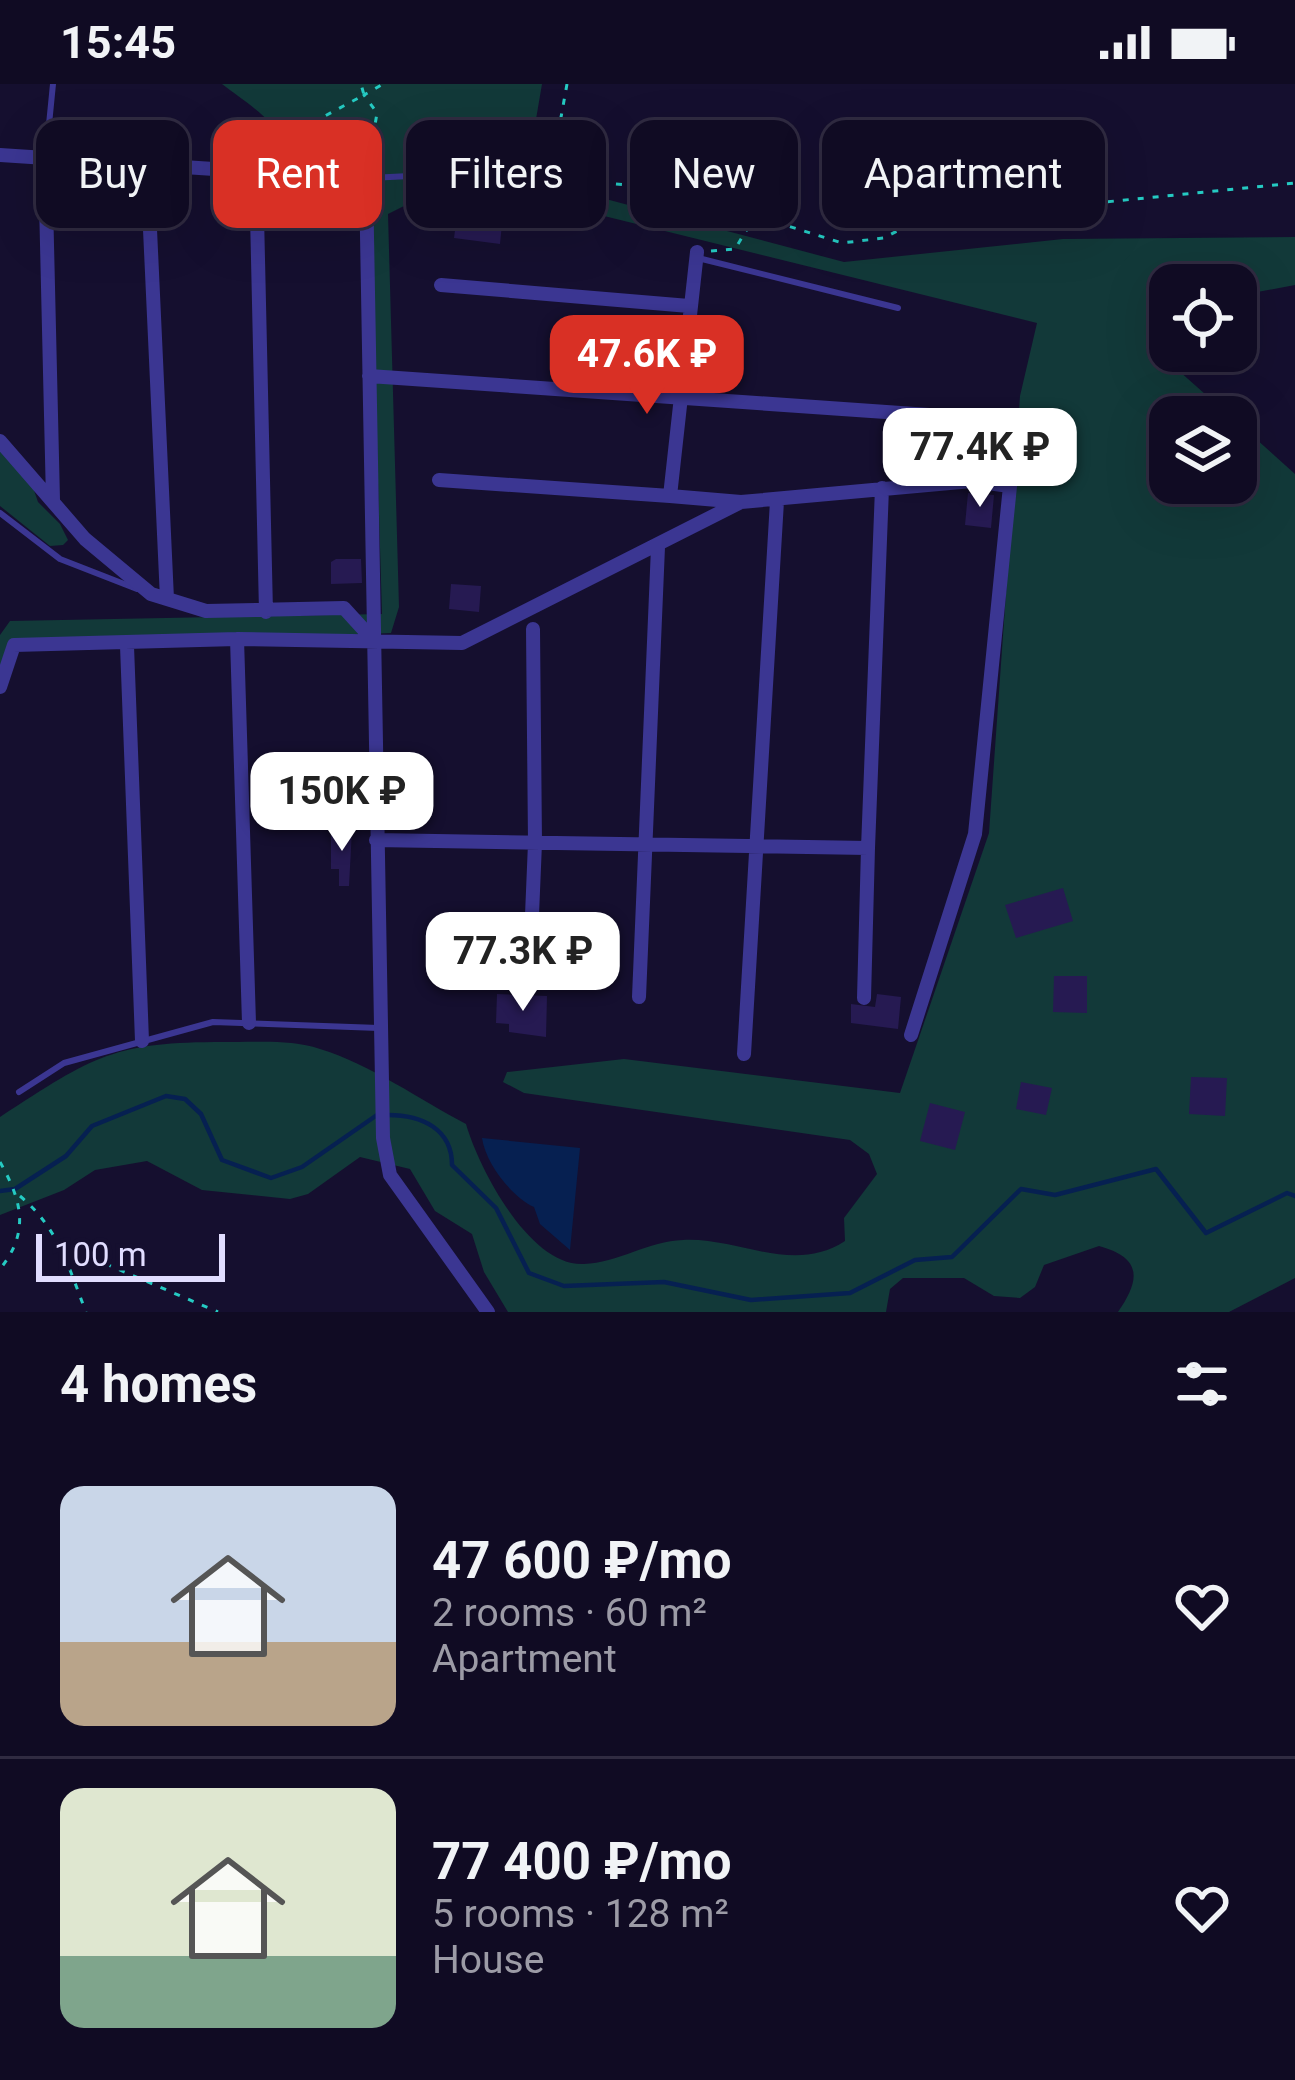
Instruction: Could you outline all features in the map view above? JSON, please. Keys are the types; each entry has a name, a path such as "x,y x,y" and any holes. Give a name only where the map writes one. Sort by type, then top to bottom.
{"street":[{"path":"0,155 36,158"},
{"path":"47,228 53,500"},
{"path":"150,228 167,599"},
{"path":"254,228 266,612"},
{"path":"367,228 383,1138 390,1175 488,1312"},
{"path":"670,496 697,255"},
{"path":"441,285 689,306"},
{"path":"369,376 929,415"},
{"path":"0,441 85,539 151,594 206,610 344,608 375,642"},
{"path":"440,480 741,502 972,482 1010,487 975,834 911,1035"},
{"path":"864,998 882,488"},
{"path":"744,1054 776,501"},
{"path":"0,687 14,645 127,646 237,639 462,643 741,502"},
{"path":"639,997 658,547"},
{"path":"529,987 535,843 533,629"},
{"path":"237,639 249,1023"},
{"path":"127,646 142,1041"},
{"path":"376,840 868,848"}],"lane":[{"path":"49,120 53,84"},
{"path":"697,255 898,308"},
{"path":"0,513 60,559 151,594"},
{"path":"19,1092 64,1063 213,1022 380,1028"}],"path":[{"path":"362,84 377,113 376,120"},
{"path":"317,120 383,84"},
{"path":"561,120 567,84"},
{"path":"798,228 842,243 884,238 946,205 978,198 1085,204 1295,183"},
{"path":"697,255 735,249 748,228"},
{"path":"0,1162 20,1196 43,1216 64,1246 86,1312"},
{"path":"0,1269 21,1238 20,1196"},
{"path":"64,1246 218,1312"}],"green space":[{"path":"222,84 542,84 536,120 406,120 406,205 388,214 399,607 391,633 10,650 0,666 0,635 10,621 382,614 370,228 382,228 382,120 267,120"},
{"path":"606,199 630,205 630,222 606,216"},
{"path":"653,228 715,228 844,262 1063,239 1295,237 1295,285 1257,292 1257,264 1149,264 1149,372 1180,372 1207,396 1149,396 1149,504 1257,504 1257,440 1295,474 1295,1278 1229,1312 1118,1312 1133,1272 1124,1257 1099,1246 1044,1265 1035,1287 1020,1298 994,1296 964,1278 903,1278 890,1289 886,1312 508,1312 484,1272 472,1234 435,1211 410,1169 360,1157 308,1194 290,1199 202,1190 147,1161 95,1170 64,1190 0,1215 0,1117 34,1095 87,1064 136,1048 279,1042 339,1056 466,1124 482,1165 510,1212 526,1233 564,1261 596,1263 683,1240 785,1255 825,1251 845,1241 844,1218 877,1174 869,1154 850,1140 524,1093 503,1082 507,1072 624,1059 900,1093 989,833 1020,396 1037,323"},
{"path":"0,437 26,467 38,502 60,524 68,540 63,545 50,546 0,506"}],"water":[{"path":"482,1138 580,1148 570,1250 540,1224 534,1207 501,1178"}],"building":[{"path":"455,228 502,228 500,244 454,238"},
{"path":"968,493 994,495 991,528 965,525"},
{"path":"361,559 362,583 331,584 331,562"},
{"path":"451,584 481,586 479,612 449,609"},
{"path":"331,830 352,830 349,886 339,886 339,869 331,869"},
{"path":"1063,888 1073,921 1016,938 1005,905"},
{"path":"1054,976 1087,976 1087,1013 1053,1012"},
{"path":"497,994 547,996 546,1037 509,1032 509,1024 496,1023"},
{"path":"877,994 901,997 898,1029 851,1023 851,1004 875,1007"},
{"path":"1191,1077 1227,1078 1225,1116 1189,1114"},
{"path":"1021,1082 1052,1088 1046,1115 1016,1109"},
{"path":"930,1103 965,1112 955,1150 920,1141"}],"waterway":[{"path":"0,1191 15,1189 66,1156 92,1126 166,1096 185,1099 201,1114 222,1160 271,1178 302,1167 377,1115"},
{"path":"388,1115 423,1121 441,1133 452,1165 496,1208 529,1273 564,1286 664,1282 751,1300 850,1293 915,1260 952,1257 1021,1189 1055,1195 1156,1169 1206,1233 1287,1193 1295,1196"}]}
